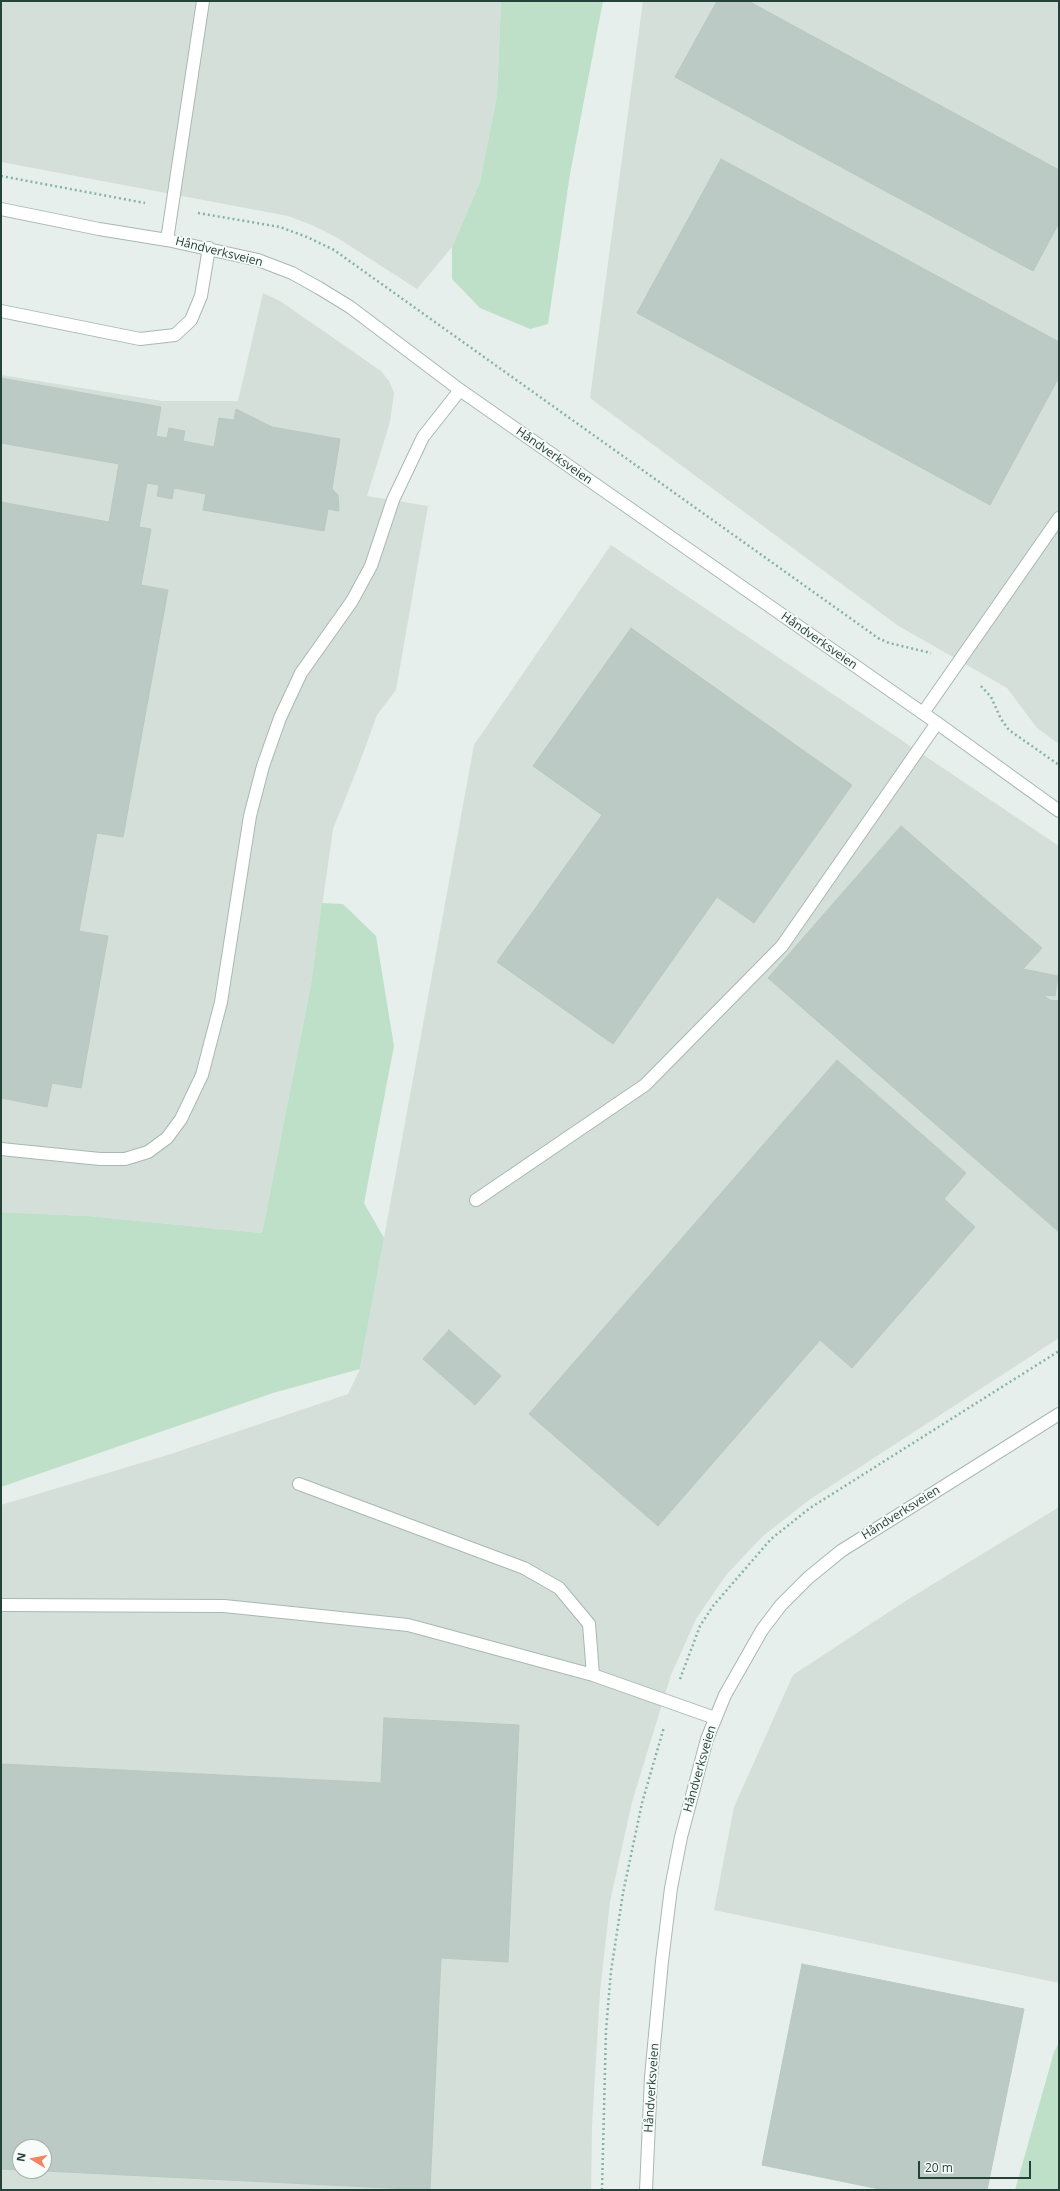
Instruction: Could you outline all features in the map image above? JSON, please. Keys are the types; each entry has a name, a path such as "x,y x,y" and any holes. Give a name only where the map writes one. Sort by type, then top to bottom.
{"street":[{"path":"167,240 203,1"},
{"name":"Håndverksveien","path":"1,209 99,229 209,248 258,260 292,273 319,288 350,308 460,390 923,713 1059,811"},
{"path":"1,310 140,339 175,335 191,320 194,314 201,296 209,248"},
{"path":"1,1149 100,1159 125,1159 148,1152 167,1138 182,1120 202,1075 221,1002 250,816 263,766 280,718 301,673 352,602 371,566 393,500 423,437 460,390"},
{"path":"923,713 1059,518"},
{"path":"476,1200 645,1085 782,946 937,723"},
{"name":"Håndverksveien","path":"646,2190 652,2070 662,1961 671,1888 707,1738 725,1695 762,1630 781,1605 808,1578 841,1551 1059,1414"},
{"path":"299,1484 524,1568 559,1588 589,1624 593,1675"},
{"path":"1,1606 224,1606 408,1625 593,1675 715,1718"}],"path":[{"path":"981,686 991,697 1001,719 1009,730 1059,765"}],"shaded area":[{"path":"1,1 501,1 497,95 480,182 452,247 417,289 336,237 312,225 288,216 1,162"},
{"path":"643,1 1059,1 1059,744 1037,728 1007,688 897,625 590,398"},
{"path":"263,293 280,301 381,371 389,381 394,393 390,422 367,496 428,506 396,690 377,715 333,829 311,984 262,1233 88,1216 1,1212 1,375 162,401 238,401"},
{"path":"611,545 1059,846 1059,1338 809,1500 763,1536 726,1575 696,1619 671,1675 632,1802 610,1902 600,1992 592,2126 591,2190 1,2190 1,1505 171,1454 348,1394 360,1369 474,745"},
{"path":"1059,1507 1059,1983 714,1910 734,1807 793,1675 907,1600"}],"green space":[{"path":"501,1 603,1 570,174 548,324 530,329 480,308 452,279 452,247 480,182 497,95"},
{"path":"322,903 343,904 376,936 394,1046 364,1203 384,1238 360,1369 273,1393 1,1487 1,1212 88,1216 262,1233 311,984"},
{"path":"1059,2042 1059,2190 1015,2190 1054,2052"}],"building":[{"path":"717,1 748,1 1059,170 1059,223 1033,271 675,77"},
{"path":"721,159 1059,342 1059,377 990,505 637,313"},
{"path":"1,378 161,407 156,436 167,438 169,428 185,431 183,441 214,447 219,418 234,420 236,409 272,427 340,439 332,489 338,495 339,511 328,509 324,531 203,510 206,494 174,488 172,499 157,496 159,485 147,483 139,527 151,529 141,585 168,590 123,837 97,833 79,931 108,936 81,1088 52,1083 47,1107 1,1098 1,502 109,522 119,464 1,443"},
{"path":"631,628 852,785 754,923 717,897 613,1044 497,962 602,815 533,766"},
{"path":"901,826 1042,948 1023,969 1058,976 1055,996 1043,995 1050,1000 1059,1001 1059,1232 768,978"},
{"path":"837,1060 966,1173 944,1199 975,1227 852,1368 820,1340 658,1526 529,1414"},
{"path":"449,1330 501,1376 475,1405 423,1359"},
{"path":"384,1718 519,1725 508,1962 441,1958 430,2190 52,2171 52,2139 12,2139 12,2170 1,2169 1,1764 381,1783"},
{"path":"802,1964 1024,2009 987,2190 884,2190 762,2165"}]}
